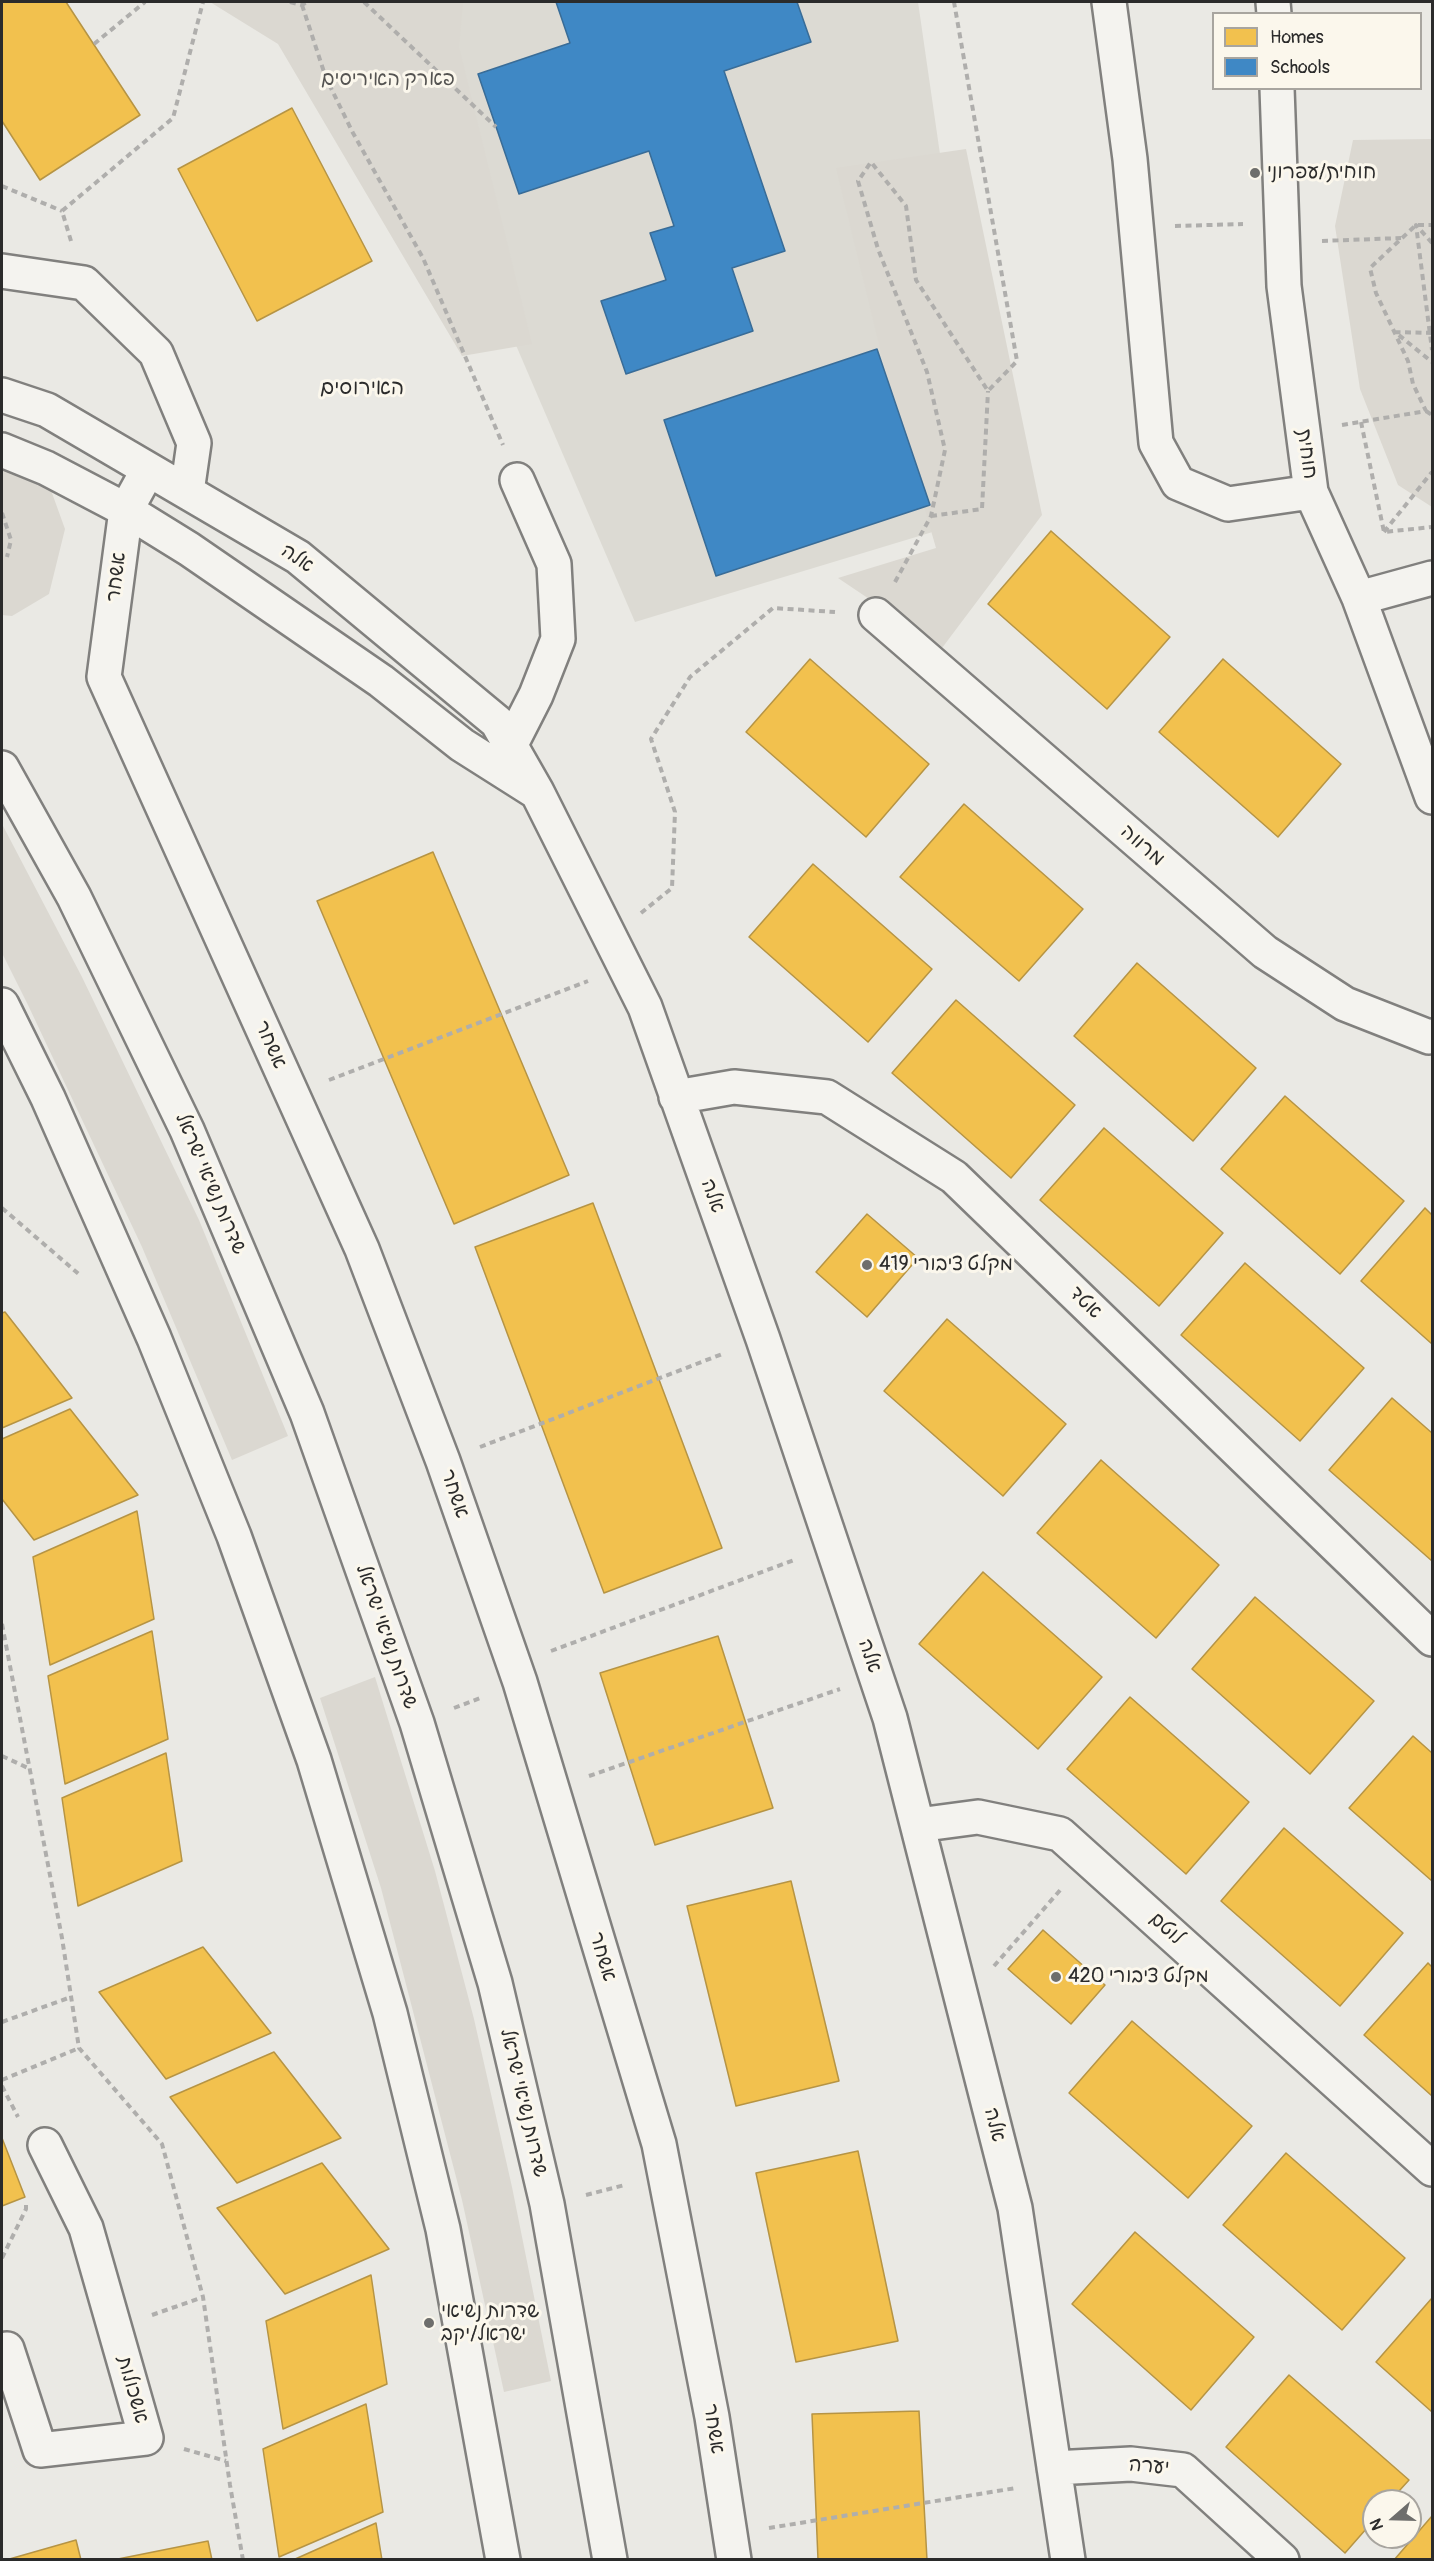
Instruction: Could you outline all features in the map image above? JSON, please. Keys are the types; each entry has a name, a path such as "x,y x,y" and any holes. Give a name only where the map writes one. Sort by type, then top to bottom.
{"street":[{"path":"1109,2 1136,227 1156,443 1178,483 1228,504 1311,492"},
{"name":"חוחית","path":"1277,90 1284,286 1311,492 1359,598 1432,797"},
{"path":"2,271 84,283 156,353 194,443 187,492"},
{"name":"אלה","path":"2,395 47,410 298,557 496,722 537,792 645,1007 763,1338 891,1719 1015,2208 1068,2559"},
{"path":"2,450 46,468 126,510 189,549 381,681 462,744 537,792"},
{"name":"אשחר","path":"148,470 126,510 104,677 362,1249 443,1461 516,1673 659,2144 712,2417 732,2547"},
{"path":"510,746 536,695 558,639 554,564 517,480"},
{"path":"1359,598 1432,578"},
{"name":"מרווה","path":"876,615 1265,952 1345,1004 1429,1037 1432,1036"},
{"name":"שדרות נשיאי ישראל","path":"2,768 74,897 188,1130 307,1413 417,1723 495,1983 547,2204 610,2559"},
{"path":"2,1005 48,1098 154,1338 234,1536 314,1760 390,2013 443,2229 503,2559"},
{"name":"אטד","path":"676,1097 734,1087 827,1097 954,1177 1432,1640"},
{"name":"לוטם","path":"918,1825 978,1817 1060,1834 1432,2169"},
{"name":"אשכולות","path":"3,2344 40,2450 146,2438 86,2229 45,2145"},
{"name":"יערה","path":"1055,2474 1131,2464 1183,2470 1282,2559"}],"path":[{"path":"94,44 145,2"},
{"path":"62,211 173,118 203,2"},
{"path":"290,2 302,4 307,2"},
{"path":"364,2 496,128"},
{"path":"954,2 1017,361 987,391"},
{"path":"302,4 326,78 353,133 423,258 517,480"},
{"path":"610,937 672,888 675,812 651,739 690,677 773,608 876,615 931,516 945,450 927,372 878,249 858,181 871,162 906,206 916,280 987,391 982,509 931,516"},
{"path":"2,186 62,211"},
{"path":"62,211 84,283"},
{"path":"1432,225 1416,225 1370,268 1376,293 1408,361 1413,384 1426,411 1432,415"},
{"path":"1416,225 1432,243"},
{"path":"1416,225 1432,350"},
{"path":"1136,227 1402,238"},
{"path":"1395,332 1431,333"},
{"path":"1395,332 1432,362"},
{"path":"1303,432 1426,411"},
{"path":"1361,422 1384,532"},
{"path":"1384,532 1432,472"},
{"path":"2,513 11,540 7,557"},
{"path":"1384,532 1432,527"},
{"path":"292,1094 625,967"},
{"path":"443,1461 763,1338"},
{"path":"417,1723 516,1673 831,1546"},
{"path":"2,1624 62,1938 79,2048 162,2144 203,2297 230,2486 243,2559"},
{"path":"551,1789 876,1676"},
{"path":"2,1756 29,1768"},
{"path":"957,1979 992,1969 1088,1858"},
{"path":"2,2022 71,1997"},
{"path":"2,2080 79,2048"},
{"path":"547,2204 665,2176"},
{"path":"2,2258 26,2208 27,2198"},
{"path":"115,2329 203,2297"},
{"path":"732,2547 1055,2474"}],"shaded area":[{"path":"372,2 918,2 992,514 635,622 371,8"}],"green space":[{"name":"פארק האיריסים","path":"210,2 463,2 459,47 532,344 462,356 278,44"},
{"path":"1432,139 1432,507 1398,485 1360,389 1335,226 1353,140"},
{"path":"966,149 1042,515 942,648 838,578 936,548 888,381 836,168"},
{"path":"2,458 48,482 65,529 49,594 12,616 2,615"},
{"path":"2,824 82,977 199,1220 288,1436 232,1460 142,1247 2,953"},
{"path":"375,1677 435,1871 474,2019 512,2187 551,2381 504,2392 462,2200 381,1888 320,1698"}],"building: Homes":[{"path":"2,2 66,2 140,115 40,180 2,121"},
{"path":"292,108 372,261 257,321 178,169"},
{"path":"1051,531 1170,637 1107,709 988,604"},
{"path":"810,659 929,764 866,837 746,732"},
{"path":"1223,659 1341,764 1278,837 1159,732"},
{"path":"964,804 1083,909 1019,981 900,877"},
{"path":"433,852 569,1175 454,1224 317,901"},
{"path":"813,864 932,969 868,1042 749,937"},
{"path":"1137,963 1256,1068 1193,1141 1074,1036"},
{"path":"956,1000 1075,1105 1011,1178 892,1073"},
{"path":"1285,1096 1404,1201 1340,1274 1221,1169"},
{"path":"1104,1128 1223,1233 1159,1306 1040,1200"},
{"path":"593,1203 722,1548 604,1593 475,1247"},
{"path":"1425,1208 1432,1215 1432,1344 1361,1281"},
{"name":"מקלט ציבורי 419","path":"867,1214 918,1258 867,1317 816,1272"},
{"path":"1245,1263 1364,1368 1300,1441 1181,1335"},
{"path":"5,1312 72,1398 2,1428 2,1313"},
{"path":"947,1319 1066,1424 1003,1496 884,1391"},
{"path":"1392,1398 1432,1433 1432,1561 1329,1470"},
{"path":"70,1409 138,1495 34,1540 2,1499 2,1439"},
{"path":"1101,1460 1219,1565 1156,1638 1037,1533"},
{"path":"137,1511 154,1619 50,1665 33,1557"},
{"path":"983,1572 1102,1677 1038,1749 919,1644"},
{"path":"1255,1597 1374,1701 1310,1774 1192,1669"},
{"path":"152,1631 168,1739 65,1784 48,1676"},
{"path":"718,1636 773,1808 655,1845 600,1673"},
{"path":"1130,1697 1249,1802 1186,1874 1067,1769"},
{"path":"1413,1736 1432,1753 1432,1881 1349,1808"},
{"path":"166,1753 182,1861 78,1906 62,1798"},
{"path":"1284,1828 1403,1933 1340,2006 1221,1901"},
{"path":"791,1881 839,2081 736,2106 687,1906"},
{"name":"מקלט ציבורי 420","path":"1043,1930 1105,1985 1071,2024 1008,1969"},
{"path":"203,1947 271,2033 166,2079 99,1992"},
{"path":"1428,1963 1432,1967 1432,2096 1364,2035"},
{"path":"1132,2021 1252,2126 1188,2198 1069,2093"},
{"path":"274,2052 341,2138 237,2183 170,2097"},
{"path":"2,2138 25,2197 2,2206"},
{"path":"858,2151 898,2341 796,2362 756,2173"},
{"path":"1286,2153 1405,2258 1342,2330 1223,2225"},
{"path":"322,2163 389,2249 285,2294 217,2208"},
{"path":"1135,2232 1254,2337 1191,2410 1072,2304"},
{"path":"371,2275 387,2384 283,2429 266,2321"},
{"path":"1432,2298 1432,2412 1376,2362"},
{"path":"1289,2375 1409,2480 1401,2489 1362,2489 1362,2534 1345,2553 1226,2447"},
{"path":"366,2404 383,2512 279,2557 263,2449"},
{"path":"919,2411 927,2560 818,2560 812,2414"},
{"path":"1432,2516 1432,2560 1394,2560 1404,2549 1422,2549 1422,2528"},
{"path":"376,2523 382,2560 293,2560"},
{"path":"76,2540 81,2560 6,2560"},
{"path":"208,2541 212,2560 113,2560"}],"building: Schools":[{"path":"556,2 797,2 811,42 724,71 785,251 732,268 753,331 626,374 601,301 666,280 650,233 674,226 649,151 519,194 478,74 570,43"},
{"path":"877,349 930,505 716,576 664,420"}],"place":[{"name":"חוחית/עפרוני","path":"1255,173"},
{"name":"מקלט ציבורי 419","path":"867,1265"},
{"name":"מקלט ציבורי 420","path":"1056,1977"},
{"name":"שדרות נשיאי ישראל/יקב","path":"429,2323"}],"district":[{"name":"האירוסים","path":"362,389"}]}
